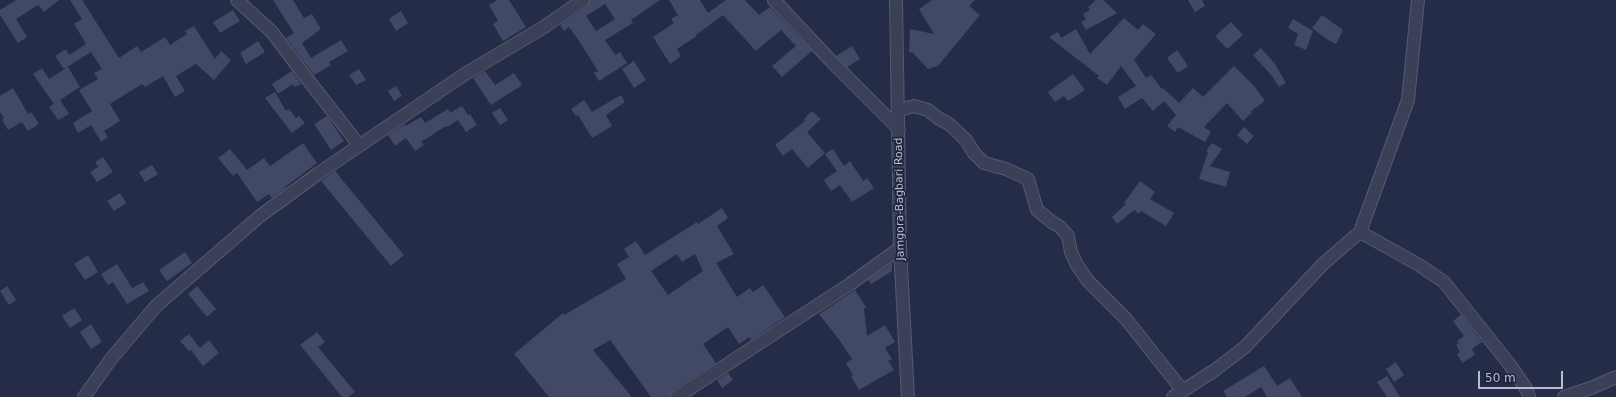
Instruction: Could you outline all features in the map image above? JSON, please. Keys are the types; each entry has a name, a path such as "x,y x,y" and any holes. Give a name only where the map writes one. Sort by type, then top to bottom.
{"street":[{"path":"237,0 272,32 359,146"},
{"path":"84,397 111,359 156,306 260,216 465,74 544,27 583,0"},
{"path":"774,0 899,129"},
{"name":"Jamgora-Bagbari Road","path":"896,0 899,110 900,248 908,397"},
{"path":"899,110 914,106 928,110 949,124 966,140 974,153 984,164 1006,169 1028,179 1037,210 1060,227 1068,236 1071,252 1077,265 1088,281 1126,319 1178,394 1215,370 1246,347 1323,264 1360,232 1408,100 1418,0"},
{"path":"1360,232 1419,265 1444,282 1510,365 1527,390 1529,397"},
{"path":"677,397 850,284 900,248"},
{"path":"1564,397 1616,377"}],"building":[{"path":"16,0 59,0 44,12 38,5 16,19 27,37 18,43 0,15 0,10"},
{"path":"70,0 82,0 119,58 137,46 141,52 165,37 170,45 187,34 185,31 194,26 215,59 221,51 231,60 214,80 196,64 176,76 185,91 175,97 163,76 145,87 142,84 110,104 120,121 104,131 108,137 101,142 91,125 78,133 73,123 92,111 79,90 98,79 94,73 102,69 91,52 64,69 55,56 66,49 69,55 86,44 74,24 82,19"},
{"path":"273,0 293,0 304,18 312,14 321,29 302,43 311,58 341,40 348,51 329,62 331,65 314,75 286,38 294,33"},
{"path":"497,0 509,0 526,27 503,41 493,24 498,21 489,5"},
{"path":"590,0 660,0 631,20 633,23 605,40 615,55 620,52 627,63 599,81 594,73 598,71 579,41 569,27 564,31 560,25 587,6","holes":["605,4 615,19 596,31 586,16"]},
{"path":"669,0 700,0 708,13 726,0 745,0 759,15 770,7 812,51 782,77 772,66 796,46 781,30 756,51 723,15 696,35 697,36 677,49 681,56 670,64 653,37 674,23 671,19 678,15"},
{"path":"932,0 975,0 969,6 980,15 938,66 928,69 912,52 909,53 910,29 934,34 919,9"},
{"path":"1096,0 1103,0 1117,13 1086,30 1081,22 1086,19 1083,14 1090,10 1088,7"},
{"path":"1188,0 1202,0 1205,6 1195,12"},
{"path":"233,10 240,21 220,33 213,22"},
{"path":"401,11 408,23 396,31 389,19"},
{"path":"1322,15 1343,30 1336,44 1312,28"},
{"path":"1124,18 1138,30 1143,24 1156,34 1134,60 1146,78 1151,75 1162,89 1163,88 1179,103 1193,88 1203,97 1234,66 1254,86 1265,101 1251,111 1252,112 1243,121 1227,103 1204,127 1211,132 1205,142 1178,127 1175,132 1167,126 1176,115 1164,101 1153,111 1142,98 1125,109 1118,97 1136,86 1121,66 1107,85 1097,78 1099,76 1049,37 1058,32 1061,38 1076,29 1090,54"},
{"path":"1293,19 1313,31 1306,50 1294,45 1298,34 1288,28"},
{"path":"1231,22 1243,35 1227,49 1215,36"},
{"path":"258,41 265,52 246,64 240,53"},
{"path":"852,46 860,59 847,67 836,56"},
{"path":"1261,48 1275,64 1286,83 1279,87 1272,76 1253,55"},
{"path":"1177,50 1188,66 1178,73 1167,58"},
{"path":"634,61 646,80 634,88 622,69"},
{"path":"68,67 80,87 54,104 33,74 42,68 49,79"},
{"path":"359,69 366,80 356,85 349,75"},
{"path":"292,71 301,84 295,87 293,84 278,94 272,84"},
{"path":"485,71 495,85 514,73 522,85 491,105 473,78"},
{"path":"1073,74 1085,90 1068,101 1064,96 1055,102 1048,92"},
{"path":"396,86 402,96 394,101 388,91"},
{"path":"13,88 28,114 31,112 39,124 28,131 22,122 8,130 2,120 4,118 0,112 0,96"},
{"path":"275,92 286,111 289,109 296,118 299,116 305,123 292,133 265,98"},
{"path":"621,95 625,102 606,115 612,126 592,138 578,115 576,116 571,109 584,100 592,112"},
{"path":"60,100 69,114 58,120 49,107"},
{"path":"462,106 468,115 470,114 477,125 466,132 458,120 421,142 424,145 415,151 406,138 395,146 388,135 405,124 406,126 421,117 425,123 448,109 450,113"},
{"path":"500,108 508,120 500,125 492,113"},
{"path":"812,111 821,119 807,132 825,153 808,168 792,149 783,156 775,145 805,121 804,119"},
{"path":"327,116 344,141 331,150 314,124"},
{"path":"1244,127 1254,136 1247,144 1237,135"},
{"path":"303,143 317,163 272,198 269,194 257,202 237,173 233,176 218,158 230,149 247,170 264,158 270,166"},
{"path":"1212,143 1222,149 1210,166 1230,172 1226,187 1199,179 1208,152 1206,151"},
{"path":"833,149 844,166 850,161 863,181 867,178 874,188 852,202 840,185 831,191 824,180 837,171 825,154"},
{"path":"103,157 113,172 97,182 90,172 98,167 95,162"},
{"path":"152,165 158,174 145,182 139,172"},
{"path":"335,171 404,255 391,266 321,181"},
{"path":"1140,181 1155,192 1150,199 1174,213 1166,226 1141,211 1139,214 1134,210 1117,224 1112,217 1126,204 1124,203"},
{"path":"120,193 126,203 114,211 107,201"},
{"path":"722,208 728,218 717,226 734,254 716,263 737,297 750,288 753,292 763,285 785,317 751,340 749,337 739,344 728,327 703,344 716,363 673,391 670,397 651,397 610,340 593,350 632,397 549,397 514,354 563,313 564,315 626,279 617,264 629,257 624,249 636,241 645,255 697,222 698,224","holes":["677,254 682,262 695,254 703,271 668,295 651,271"]},
{"path":"185,252 192,263 167,281 159,270"},
{"path":"88,255 98,272 85,280 74,264"},
{"path":"892,263 892,271 871,284 868,280"},
{"path":"117,264 132,288 143,282 149,291 127,304 113,282 108,285 101,274"},
{"path":"7,286 16,300 9,305 0,291"},
{"path":"197,286 216,309 207,317 188,294"},
{"path":"855,290 866,307 864,309 867,336 885,325 895,342 885,348 892,359 888,361 894,370 859,390 846,363 852,359 819,314"},
{"path":"74,308 82,320 70,328 62,316"},
{"path":"1461,315 1482,342 1472,349 1475,355 1462,363 1457,354 1460,352 1456,345 1459,343 1457,341 1464,336 1453,321"},
{"path":"91,324 102,342 91,349 80,332"},
{"path":"317,332 325,342 318,347 355,392 348,397 342,397 300,345"},
{"path":"189,334 200,348 209,340 219,353 203,366 191,350 189,351 180,341"},
{"path":"1396,362 1404,375 1394,382 1386,369"},
{"path":"1264,366 1277,386 1290,378 1302,397 1267,397 1261,387 1245,397 1227,397 1223,391"},
{"path":"728,373 733,380 722,388 717,380"},
{"path":"1387,376 1400,397 1387,397 1377,382"}]}
